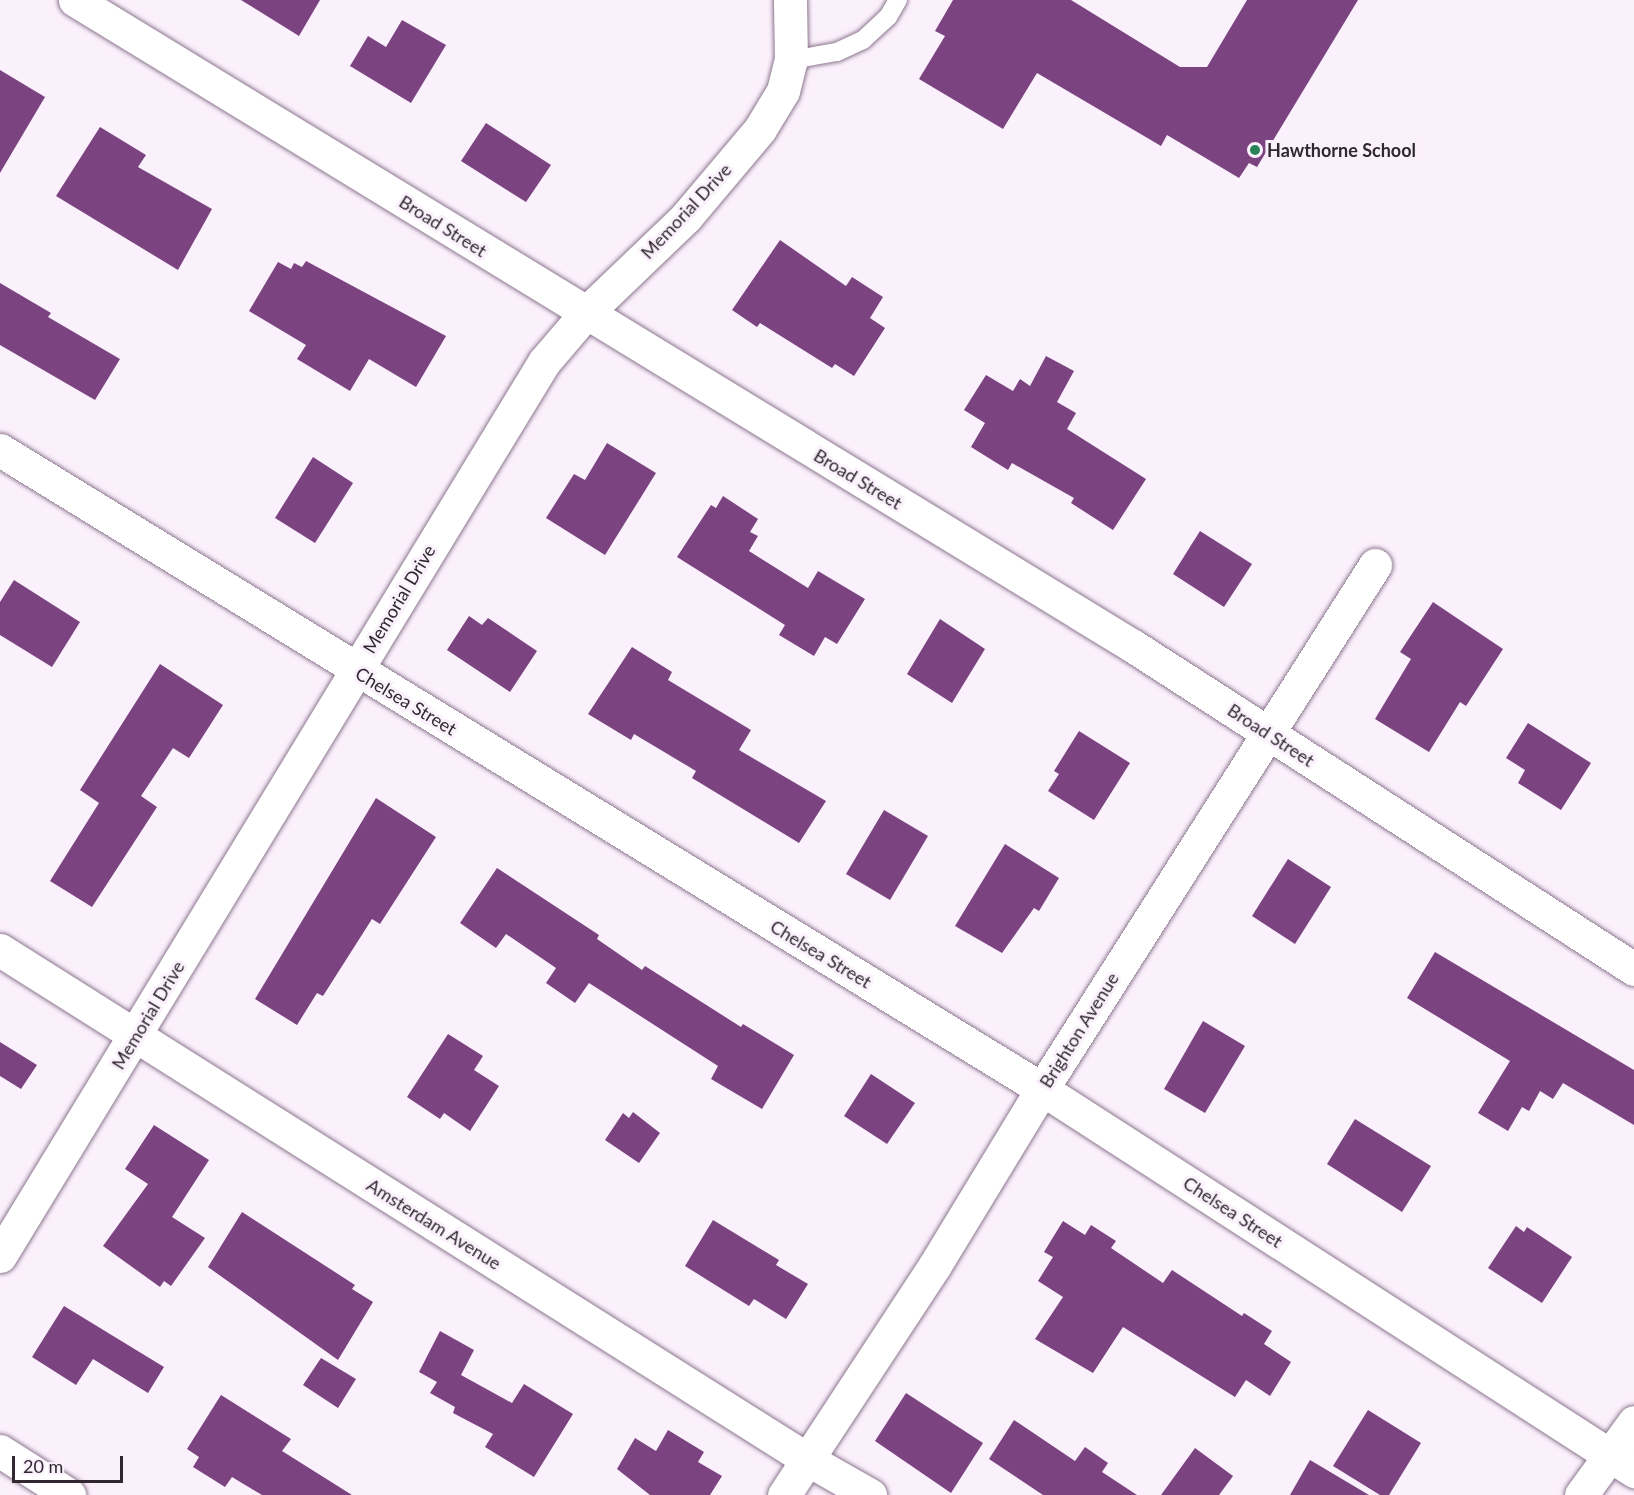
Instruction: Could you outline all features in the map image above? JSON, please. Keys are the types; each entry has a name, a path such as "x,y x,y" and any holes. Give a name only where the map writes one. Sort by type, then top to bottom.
{"street":[{"name":"Broad Street","path":"75,0 585,314 1133,646 1634,969"},
{"name":"Memorial Drive","path":"0,1256 136,1036 544,362 585,314 686,217 760,129 783,91 791,60 790,0"},
{"name":"Chelsea Street","path":"0,450 1042,1089 1622,1463"},
{"name":"Brighton Avenue","path":"784,1495 805,1458 935,1265 1042,1089 1375,565"},
{"name":"Amsterdam Avenue","path":"0,950 805,1458 870,1495"},
{"path":"1581,1495 1622,1463 1634,1422"},
{"path":"0,1451 69,1495"}],"lane":[{"path":"791,60 837,52 863,40 888,17 898,0"}],"building":[{"path":"241,0 320,0 299,36"},
{"path":"953,0 1071,0 1180,67 1207,67 1247,0 1358,0 1257,167 1249,163 1239,178 1167,135 1161,146 1037,73 1003,129 919,79 945,36 935,31"},
{"path":"402,20 446,45 411,103 350,66 368,36 386,47"},
{"path":"0,70 45,97 0,173"},
{"path":"486,123 551,165 526,202 461,161"},
{"path":"100,127 146,155 138,167 212,209 178,270 56,196"},
{"path":"780,240 846,286 852,277 883,297 870,318 885,328 854,376 835,364 832,368 760,323 757,327 732,310"},
{"path":"306,261 446,336 416,387 369,359 350,391 297,359 306,345 249,311 278,262 291,269 294,263 302,267"},
{"path":"0,283 51,313 48,317 120,359 95,400 0,345"},
{"path":"1046,356 1074,371 1057,402 1076,413 1067,429 1146,479 1113,530 1071,503 1074,498 1012,463 1008,470 971,447 985,423 964,410 986,375 1013,391 1020,379 1030,386"},
{"path":"607,443 656,473 605,555 546,518 574,474 585,480"},
{"path":"313,457 353,483 315,543 275,518"},
{"path":"723,496 758,519 750,532 758,536 749,551 808,588 818,571 865,599 837,644 825,637 814,656 779,635 785,625 677,557 711,505 716,508"},
{"path":"1200,531 1252,564 1224,607 1173,574"},
{"path":"14,580 80,622 52,667 0,635 0,602"},
{"path":"1433,602 1503,649 1466,706 1460,702 1429,752 1375,719 1411,659 1400,652"},
{"path":"469,616 482,625 488,618 537,651 510,692 447,650"},
{"path":"940,619 985,649 952,703 907,674"},
{"path":"632,647 672,672 668,680 751,730 739,750 826,801 799,843 692,778 696,771 634,734 631,740 588,714"},
{"path":"160,664 223,705 189,758 173,748 141,796 157,807 92,907 50,881 99,803 80,790"},
{"path":"1528,723 1591,763 1561,810 1518,783 1525,770 1506,758"},
{"path":"1079,731 1130,763 1094,820 1048,791 1059,774 1054,771"},
{"path":"376,798 436,837 380,924 372,919 323,996 317,993 297,1025 255,999"},
{"path":"884,810 928,836 890,900 846,874"},
{"path":"1005,844 1059,878 1039,911 1034,908 1002,953 955,926"},
{"path":"1288,859 1331,887 1295,944 1252,916"},
{"path":"497,868 599,935 597,939 642,970 645,966 741,1027 743,1024 794,1055 762,1109 711,1079 718,1066 589,983 575,1003 546,983 556,968 506,934 496,948 460,923"},
{"path":"1435,952 1634,1070 1634,1125 1563,1083 1553,1099 1540,1091 1529,1111 1522,1107 1508,1131 1478,1113 1510,1061 1407,998"},
{"path":"1203,1021 1245,1046 1205,1113 1164,1089"},
{"path":"448,1034 483,1056 474,1070 499,1086 470,1131 444,1113 440,1119 407,1097"},
{"path":"0,1042 37,1065 21,1089 0,1076"},
{"path":"871,1074 915,1103 887,1144 844,1116"},
{"path":"633,1112 660,1133 639,1163 605,1140 623,1113 629,1118"},
{"path":"1355,1119 1431,1166 1402,1212 1327,1164"},
{"path":"154,1125 209,1160 172,1217 205,1238 171,1286 164,1281 160,1287 103,1246 148,1184 125,1169"},
{"path":"242,1212 355,1285 352,1289 373,1302 338,1360 208,1267"},
{"path":"713,1220 779,1260 776,1265 808,1284 786,1319 754,1299 749,1306 685,1266"},
{"path":"1063,1221 1085,1235 1091,1225 1116,1241 1111,1248 1163,1283 1172,1270 1242,1316 1244,1313 1272,1331 1264,1344 1291,1362 1270,1396 1246,1380 1235,1397 1123,1327 1093,1373 1035,1339 1063,1297 1038,1281 1053,1257 1044,1252"},
{"path":"1516,1226 1524,1232 1527,1227 1572,1257 1542,1303 1488,1268"},
{"path":"64,1306 164,1367 148,1393 93,1359 76,1385 32,1357"},
{"path":"440,1331 474,1350 461,1375 512,1403 524,1384 573,1414 534,1477 485,1447 493,1434 453,1413 455,1407 430,1393 437,1382 419,1372"},
{"path":"321,1358 356,1379 338,1408 303,1385"},
{"path":"906,1393 983,1443 951,1493 875,1441"},
{"path":"221,1395 291,1439 282,1451 352,1495 262,1495 232,1477 225,1487 193,1467 199,1457 187,1449"},
{"path":"1368,1410 1421,1443 1389,1495 1380,1495 1333,1466"},
{"path":"1014,1420 1075,1461 1085,1447 1108,1463 1102,1472 1137,1495 1043,1495 989,1459"},
{"path":"668,1430 704,1452 698,1462 722,1476 710,1495 650,1495 617,1469 635,1438 656,1451"},
{"path":"1195,1448 1233,1476 1219,1495 1161,1495"},
{"path":"1310,1460 1369,1495 1290,1495"}],"place":[{"name":"Hawthorne School","path":"1255,150"}]}
